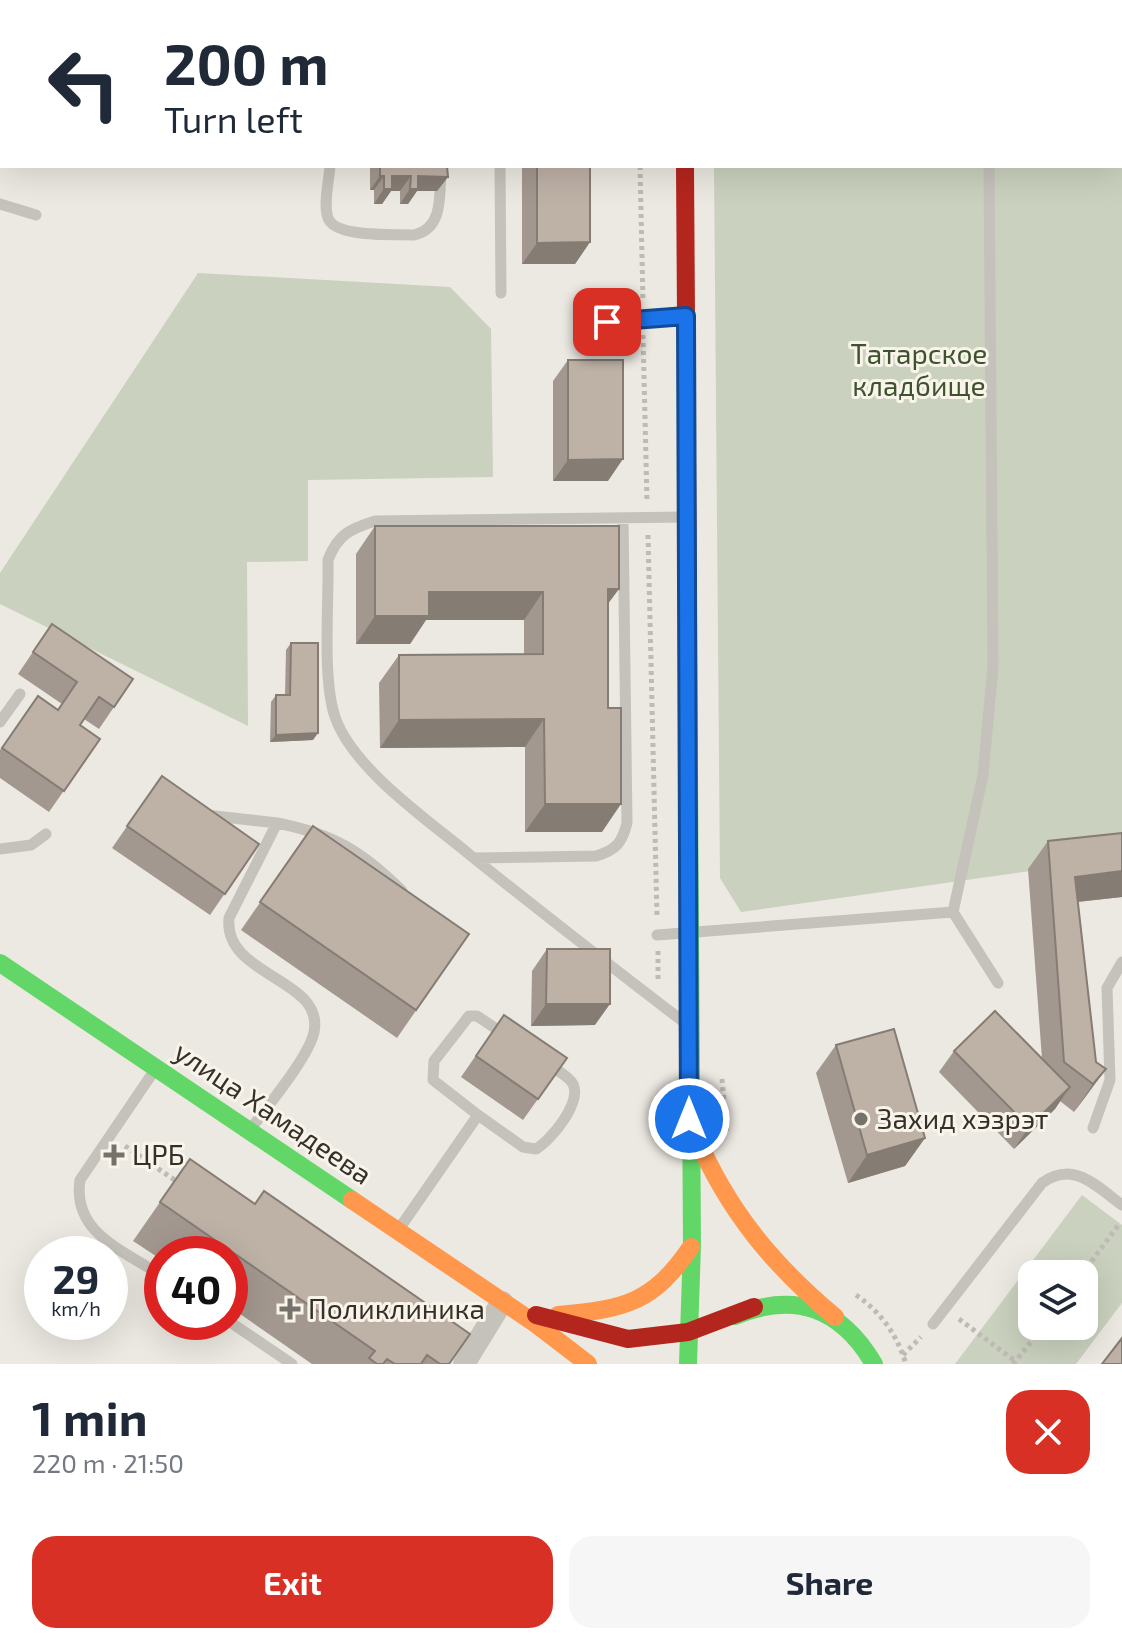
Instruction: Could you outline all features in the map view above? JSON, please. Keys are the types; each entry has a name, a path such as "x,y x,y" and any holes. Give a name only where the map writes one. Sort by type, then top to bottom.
{"street":[{"path":"685,168 692,1245 688,1332 690,1364"},
{"name":"улица Хамадеева","path":"0,963 508,1306 588,1364"},
{"path":"689,1119 723,1198 747,1233 855,1333 874,1364"},
{"path":"546,1316 612,1310 646,1299 671,1279 692,1245"},
{"path":"690,1364 704,1342 721,1325 754,1307 804,1304 835,1317"},
{"path":"464,1364 508,1306"},
{"name":"улица Хамадеева","path":"508,1306 586,1330 628,1339 688,1332 754,1307"}],"lane":[{"path":"330,168 327,208 328,219 335,227 348,232 414,235 424,233 438,215 441,168"},
{"path":"500,168 501,293"},
{"path":"989,168 993,666 983,775 953,912 998,983"},
{"path":"0,204 36,215"},
{"path":"607,322 686,316"},
{"path":"686,517 375,521 347,530 334,543 328,560 330,693 335,718 348,745 371,770 475,858 689,1026"},
{"path":"475,858 596,856 612,852 623,841 627,823 623,518"},
{"path":"0,722 20,694"},
{"path":"189,814 277,823 337,840 369,858 414,903"},
{"path":"250,1131 304,1052 314,1032 312,1013 301,997 244,957 233,947 228,933 229,918 277,823"},
{"path":"0,849 31,845 46,834"},
{"path":"657,935 953,912"},
{"path":"1093,1128 1110,1080 1107,988 1122,962"},
{"path":"525,1048 477,1016 469,1016 434,1061 433,1080 439,1088 530,1149 544,1144 576,1094 570,1080 537,1057"},
{"path":"144,1264 93,1229 81,1215 77,1200 80,1180 157,1067"},
{"path":"398,1231 478,1115"},
{"path":"933,1324 1042,1183 1053,1175 1065,1172 1080,1174 1122,1205"},
{"path":"248,1334 292,1364"}],"path":[{"path":"640,168 659,1003"},
{"path":"722,1066 729,1143"},
{"path":"110,1136 186,1188"},
{"path":"1092,1260 1122,1220"},
{"path":"846,1289 882,1318 895,1336 906,1364"},
{"path":"851,1300 865,1314"},
{"path":"945,1309 1014,1362 1032,1340"},
{"path":"903,1355 933,1324"}],"green space":[{"name":"Татарское кладбище","path":"714,168 1122,168 1122,858 741,912 720,878"},
{"path":"198,273 450,287 491,329 493,477 308,480 308,561 247,562 248,726 0,604 0,573"},
{"path":"1082,1195 1122,1225 1122,1303 1098,1335 1098,1260 1033,1260"},
{"path":"1018,1280 1018,1340 1094,1340 1076,1364 955,1364"}],"building":[{"path":"380,168 447,168 448,177 418,176 418,189 410,189 411,176 392,176 392,189 384,189 384,176 380,176"},
{"path":"537,168 590,168 590,242 537,243"},
{"path":"568,360 623,360 623,459 568,460"},
{"path":"375,526 619,526 619,589 608,589 608,708 621,708 621,804 545,804 544,719 399,720 399,655 543,654 543,592 429,592 429,616 375,616"},
{"path":"52,624 133,679 114,707 99,697 80,725 100,739 64,791 2,748 38,696 58,710 77,682 33,652"},
{"path":"291,643 318,643 318,733 276,735 276,695 290,695"},
{"path":"162,776 259,844 225,894 127,826"},
{"path":"313,826 469,934 416,1010 260,902"},
{"path":"1122,833 1122,871 1075,877 1096,1062 1106,1069 1093,1084 1064,1062 1048,841"},
{"path":"547,949 610,949 610,1004 546,1004"},
{"path":"995,1011 1070,1087 1029,1127 954,1051"},
{"path":"504,1015 567,1058 538,1099 476,1056"},
{"path":"894,1029 925,1138 867,1155 836,1045"},
{"path":"190,1159 255,1204 264,1191 470,1334 449,1364 440,1364 427,1355 421,1364 395,1364 387,1359 383,1364 377,1364 369,1358 375,1351 248,1263 248,1236 209,1236 160,1202"},
{"path":"1122,1338 1122,1364 1102,1364"}],"traffic: fast":[{"path":"688,618 692,1245 688,1364"},
{"path":"0,963 352,1200"},
{"path":"735,1316 777,1305 797,1305 815,1310 847,1329 874,1364"}],"traffic: slow":[{"path":"696,1136 722,1189 754,1235 772,1257 835,1317"},
{"path":"352,1200 536,1324 588,1364"},
{"path":"558,1315 601,1310 635,1300 663,1281 691,1247"}],"traffic: jam":[{"path":"685,168 688,618"},
{"path":"536,1315 628,1339 688,1332 754,1307"}],"place":[{"name":"Захид хэзрэт","path":"861,1119"},
{"name":"ЦРБ","path":"114,1155"},
{"name":"Поликлиника","path":"290,1309"}],"route":[{"path":"607,322 686,316 689,1119"}]}
